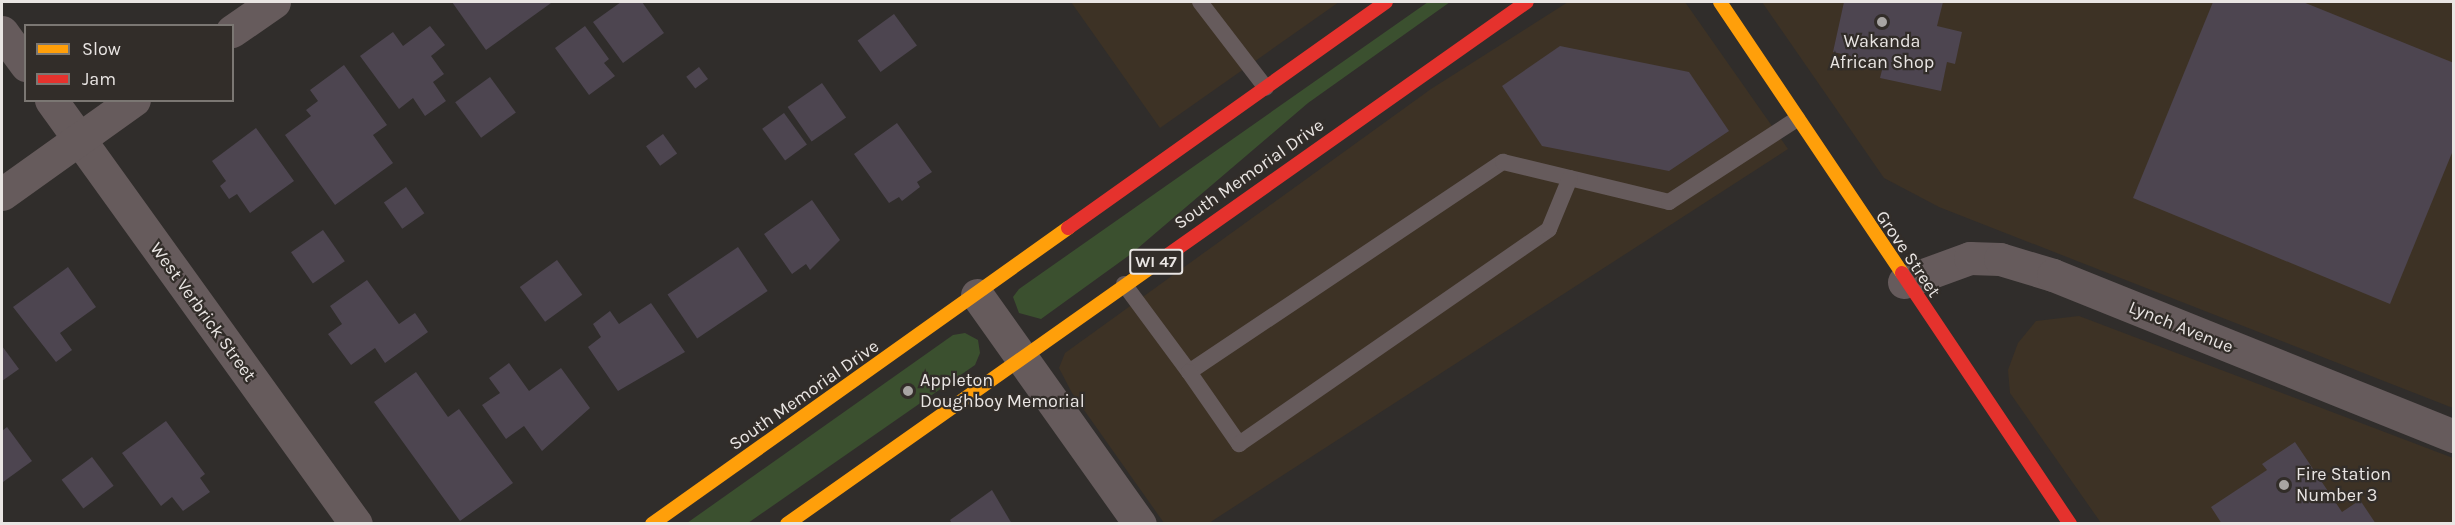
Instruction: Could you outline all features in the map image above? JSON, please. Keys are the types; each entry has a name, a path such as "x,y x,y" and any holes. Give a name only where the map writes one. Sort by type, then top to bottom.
{"main road":[{"name":"South Memorial Drive","path":"652,524 1386,2"},
{"name":"South Memorial Drive","path":"787,524 1124,284 1527,2"},
{"name":"Grove Street","path":"1720,2 1904,282 2070,524"}],"street":[{"path":"234,30 274,2"},
{"path":"2,32 24,62"},
{"name":"West Verbrick Street","path":"52,102 356,524"},
{"path":"2,194 131,102"},
{"name":"Lynch Avenue","path":"1904,282 1970,258 2000,259 2053,275 2454,436"},
{"path":"977,295 1140,524"}],"lane":[{"path":"1200,2 1266,88"},
{"path":"1189,372 1503,162 1669,202 1797,119"},
{"path":"1124,284 1239,444 1549,229 1570,178"}],"shaded area":[{"path":"1071,2 1339,2 1160,128"},
{"path":"1568,2 1685,2 1788,149 1209,523 1164,523 1072,393 1059,368 1065,353 1431,89"},
{"path":"1762,2 2453,2 2453,408 1939,207 1884,178"},
{"path":"2079,316 2453,458 2453,523 2101,523 2010,393 2008,370 2018,343 2036,321"}],"green space":[{"path":"1428,2 1450,2 1308,103 1131,254 1041,319 1019,313 1013,297 1019,289"},
{"path":"965,333 978,340 980,353 975,365 748,523 687,523 953,335"}],"building":[{"path":"452,2 550,2 551,3 486,50"},
{"path":"621,2 642,2 664,33 623,63 593,22"},
{"path":"1844,2 1943,2 1937,26 1962,32 1955,64 1947,62 1941,91 1880,78 1882,70 1850,63 1851,56 1833,52"},
{"path":"2213,2 2303,2 2454,63 2454,148 2390,304 2133,198"},
{"path":"894,14 917,46 881,72 858,40"},
{"path":"430,26 445,45 431,56 444,74 433,82 446,101 425,116 413,98 399,109 360,56 393,32 403,46"},
{"path":"585,26 609,59 604,63 615,76 589,95 555,48"},
{"path":"1560,46 1689,72 1729,131 1669,171 1542,146 1502,86"},
{"path":"344,65 387,125 373,135 393,163 335,205 285,135 311,116 306,110 318,101 310,90"},
{"path":"699,67 708,79 695,89 686,77"},
{"path":"490,77 516,113 481,138 455,102"},
{"path":"822,83 846,117 812,141 788,107"},
{"path":"784,113 807,145 785,160 762,129"},
{"path":"897,123 932,172 917,182 920,187 902,201 899,197 889,203 854,154"},
{"path":"256,128 294,181 250,213 237,194 229,199 220,186 226,181 212,161"},
{"path":"663,134 677,153 660,166 646,146"},
{"path":"406,187 424,213 402,229 384,202"},
{"path":"812,200 840,240 810,270 806,264 792,274 764,234"},
{"path":"323,230 345,261 313,283 291,252"},
{"path":"738,247 768,291 697,338 668,295"},
{"path":"557,260 582,295 545,322 520,287"},
{"path":"68,267 96,307 60,333 72,350 56,362 13,307"},
{"path":"367,280 399,324 415,313 428,332 385,363 375,348 351,365 328,334 342,324 330,306"},
{"path":"651,303 685,352 618,391 588,347 601,337 593,324 610,311 619,324"},
{"path":"2,346 19,369 2,381"},
{"path":"509,363 529,391 561,368 590,408 542,451 524,426 506,439 482,405 500,393 489,378"},
{"path":"416,372 448,417 459,409 513,483 460,521 374,402"},
{"path":"166,421 205,474 200,478 210,492 183,511 172,497 161,506 122,453"},
{"path":"7,427 32,461 3,482 2,431"},
{"name":"Fire Station Number 3","path":"2295,442 2342,512 2360,500 2376,524 2222,524 2211,507 2267,470 2262,464"},
{"path":"92,457 114,486 83,509 62,480"},
{"path":"992,490 1012,524 952,524 950,520"}],"traffic: slow":[{"path":"1720,2 1902,273"},
{"path":"652,524 1068,228"},
{"path":"787,524 1168,255"}],"traffic: jam":[{"path":"1068,228 1386,2"},
{"path":"1168,255 1527,2"},
{"path":"1902,273 2070,524"}],"place":[{"name":"Wakanda African Shop","path":"1882,22"},
{"name":"Appleton Doughboy Memorial","path":"908,391"},
{"name":"Fire Station Number 3","path":"2284,485"}]}
